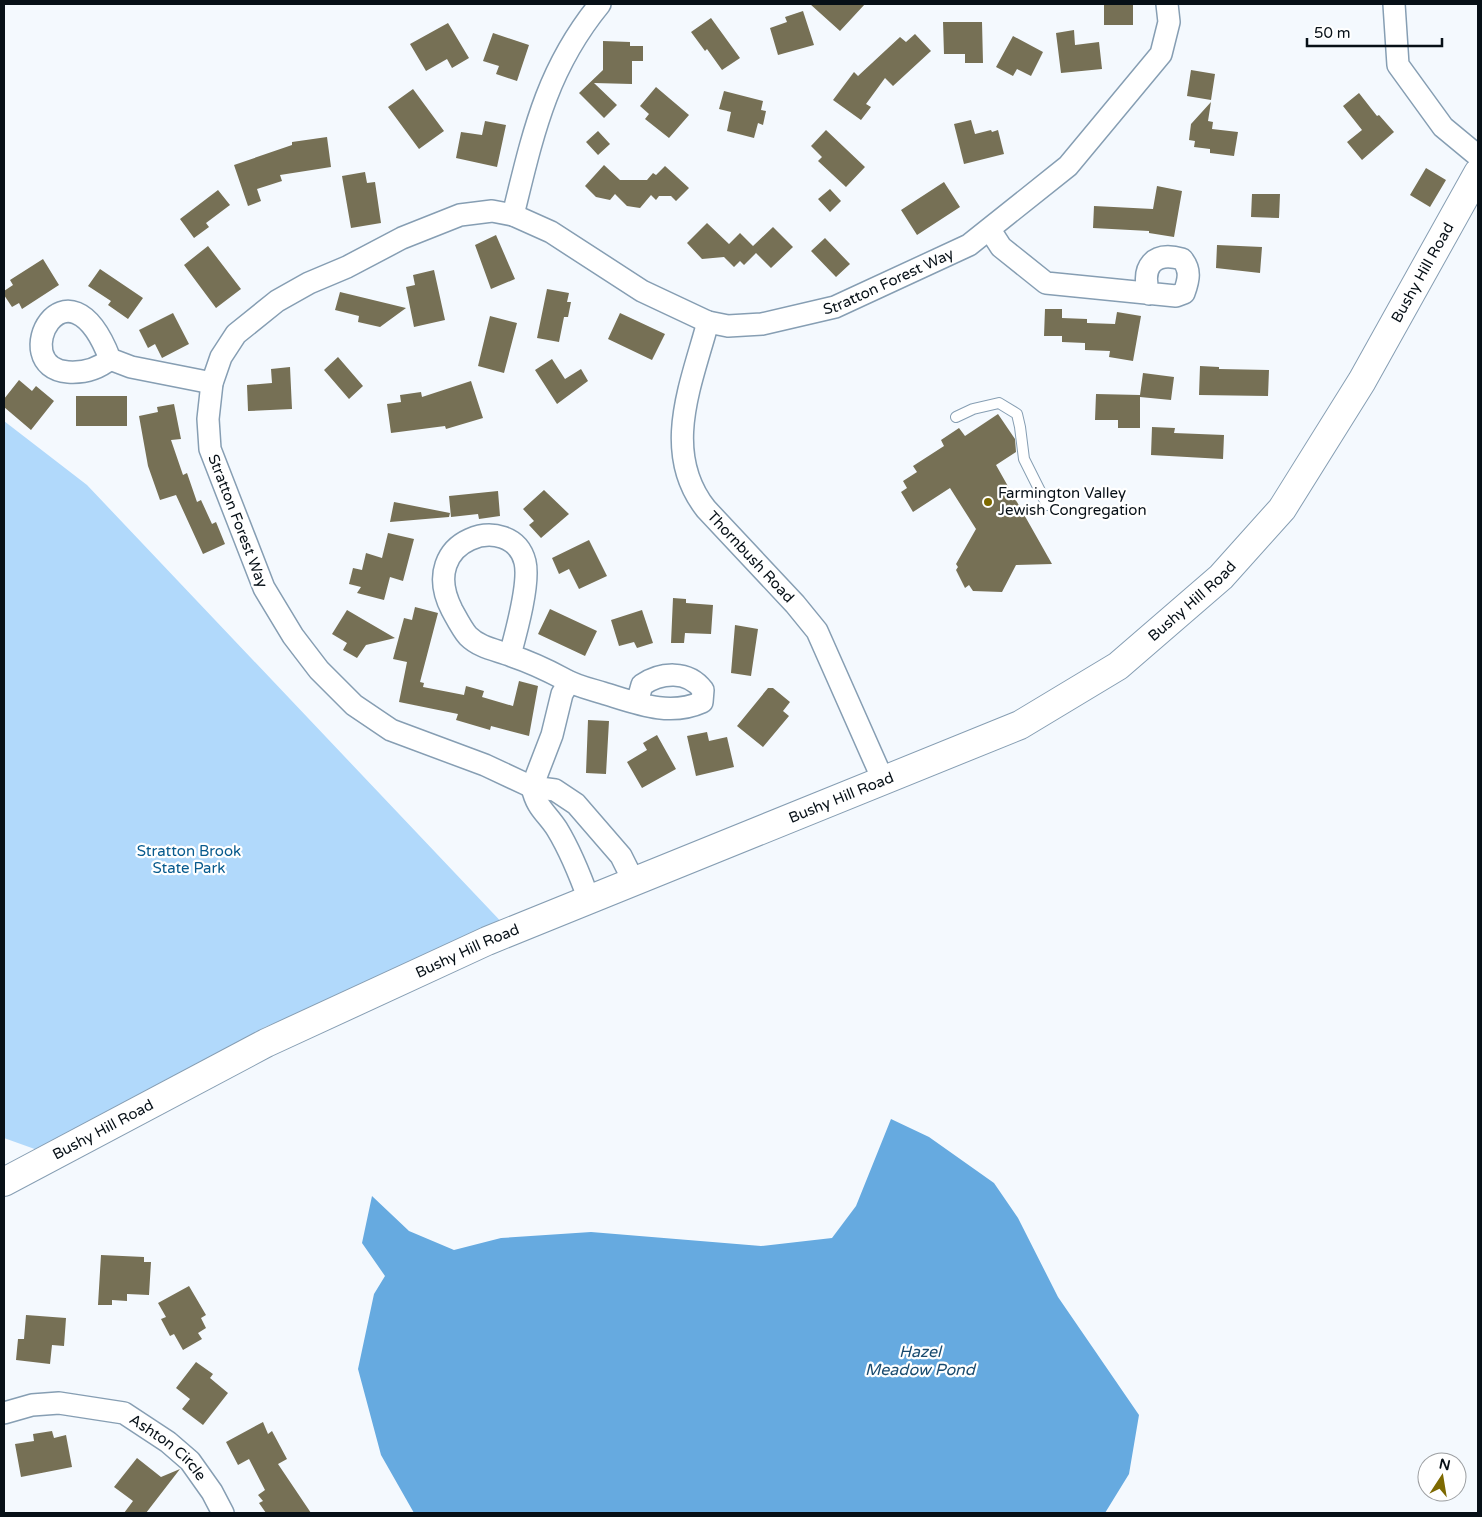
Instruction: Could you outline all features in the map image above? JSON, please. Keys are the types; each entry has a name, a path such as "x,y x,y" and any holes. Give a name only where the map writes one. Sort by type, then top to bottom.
{"main road":[{"name":"Bushy Hill Road","path":"4,1182 266,1043 487,941 1020,725 1118,666 1222,577 1282,509 1362,382 1478,173"}],"street":[{"path":"513,215 540,113 557,68 573,38 600,4"},
{"name":"Stratton Forest Way","path":"634,882 621,856 576,804 556,790 532,787 485,765 391,730 354,705 319,670 293,636 264,588 210,449 208,419 212,383 221,357 236,334 277,301 301,288 347,267 402,238 460,215 492,211 513,215 551,232 642,291 708,322 728,326 762,324 835,307 969,245 1068,166 1162,54 1169,22 1168,4"},
{"path":"1394,4 1398,65 1444,127 1478,156"},
{"path":"990,230 1001,248 1046,282 1149,294"},
{"name":"Thornbush Road","path":"708,322 692,381 682,433 681,451 690,481 695,493 706,509 795,604 817,631 884,780"},
{"path":"110,359 131,367 212,383"},
{"path":"510,655 527,582 525,561 518,549 508,540 497,536 479,536 462,542 453,551 446,563 444,580 447,600 458,620 472,639 478,644 510,655 569,682 637,703"},
{"path":"569,682 562,694 552,735 532,787 536,802 556,827 576,864 589,900"},
{"name":"Ashton Circle","path":"4,1413 32,1405 59,1403 124,1413 168,1442 190,1461 212,1492 223,1513"}],"lane":[{"path":"956,417 973,409 999,402 1017,414 1024,459 1047,506"}],"green space":[{"name":"Stratton Brook State Park","path":"4,421 87,485 509,930 492,934 265,1027 43,1152 4,1138"}],"water":[{"name":"Hazel Meadow Pond","path":"891,1119 929,1137 994,1183 1018,1218 1058,1297 1139,1415 1129,1474 1105,1513 414,1513 381,1455 358,1369 374,1294 385,1276 362,1243 372,1196 409,1231 454,1250 501,1238 591,1232 761,1246 832,1238 856,1206"}],"building":[{"path":"810,4 865,4 840,31"},
{"path":"1104,4 1133,4 1133,25 1104,25"},
{"path":"803,11 814,45 778,55 770,28 787,22 785,17"},
{"path":"711,18 740,58 722,70 707,49 705,51 691,32"},
{"path":"943,22 982,22 983,63 965,63 965,54 944,54"},
{"path":"448,23 469,58 452,68 447,59 426,71 410,44"},
{"path":"1074,30 1075,45 1099,42 1102,69 1061,73 1056,33"},
{"path":"493,33 529,45 517,81 496,74 499,66 483,61"},
{"path":"915,34 931,51 893,86 885,78 866,104 871,107 861,120 833,100 854,72 858,76 900,37 906,42"},
{"path":"1013,36 1043,52 1031,76 1017,69 1013,76 996,67"},
{"path":"603,41 630,42 630,46 643,46 643,61 632,61 632,84 594,83 617,105 604,118 579,93 603,70"},
{"path":"1191,70 1215,74 1211,100 1187,96"},
{"path":"656,87 689,115 669,138 645,119 649,114 640,106"},
{"path":"413,89 444,131 419,149 388,107"},
{"path":"724,91 763,101 761,110 766,111 763,125 758,123 754,138 727,131 731,112 719,109"},
{"path":"1359,93 1377,116 1379,115 1394,132 1362,160 1347,142 1362,130 1343,106"},
{"path":"1211,102 1208,121 1213,122 1212,129 1238,132 1234,156 1210,153 1210,149 1194,147 1195,141 1189,140 1191,124"},
{"path":"971,120 975,134 998,130 1004,154 964,164 954,124"},
{"path":"485,121 506,125 497,167 456,158 461,132 482,135"},
{"path":"826,130 865,167 846,187 818,161 822,157 811,146"},
{"path":"598,131 610,144 598,155 586,142"},
{"path":"327,137 331,167 280,175 282,181 257,189 261,201 248,206 234,165 292,145 292,142"},
{"path":"604,165 620,180 647,180 653,173 656,175 665,166 689,188 676,201 671,196 659,196 656,200 651,195 640,208 627,206 615,194 610,200 596,197 585,186"},
{"path":"1426,168 1446,180 1430,207 1410,195"},
{"path":"365,172 367,183 375,182 381,223 351,228 342,176"},
{"path":"944,182 960,207 917,235 901,210"},
{"path":"1157,186 1182,191 1174,237 1149,233 1149,231 1093,228 1094,206 1153,209"},
{"path":"830,189 841,201 830,212 818,199"},
{"path":"218,190 230,205 206,223 209,227 194,238 180,219"},
{"path":"1252,194 1280,194 1279,218 1251,217"},
{"path":"707,223 729,244 740,233 753,246 773,227 793,247 771,268 756,253 744,265 740,261 734,267 724,257 702,259 687,243"},
{"path":"496,235 515,279 491,289 475,245"},
{"path":"825,238 850,264 836,277 811,251"},
{"path":"1217,245 1262,247 1260,273 1216,268"},
{"path":"208,246 241,289 216,308 184,265"},
{"path":"43,259 59,285 22,309 19,303 12,307 4,295 4,291 13,285 10,280"},
{"path":"100,269 143,298 128,319 108,305 111,301 88,286"},
{"path":"434,270 445,320 414,327 406,287 415,285 413,275"},
{"path":"547,289 569,293 567,302 571,302 568,317 564,317 559,342 537,338"},
{"path":"340,292 406,308 380,327 358,322 359,316 335,310"},
{"path":"1045,309 1062,309 1062,318 1087,319 1087,323 1115,324 1117,312 1141,316 1133,361 1109,357 1110,351 1085,350 1085,343 1062,342 1062,336 1044,336"},
{"path":"173,313 189,344 162,358 155,344 148,348 139,330"},
{"path":"620,313 665,334 652,360 608,339"},
{"path":"490,316 517,323 504,373 478,366"},
{"path":"338,357 363,386 349,399 324,370"},
{"path":"552,359 565,379 581,369 588,381 557,404 535,370"},
{"path":"1200,366 1219,367 1219,369 1269,370 1268,396 1199,395"},
{"path":"290,367 292,409 248,411 247,385 272,383 271,369"},
{"path":"1143,373 1174,377 1171,400 1140,397 1140,428 1118,428 1118,420 1095,420 1096,394 1140,395"},
{"path":"19,380 32,391 36,386 54,401 31,430 4,407 4,399"},
{"path":"471,381 483,418 446,429 445,426 391,433 387,404 401,402 400,395 421,392 422,397"},
{"path":"76,396 127,396 127,426 76,426"},
{"path":"174,404 181,439 171,440 183,475 187,473 197,502 201,500 212,524 216,522 225,544 203,554 176,495 160,500 148,466 139,416 158,412 157,407"},
{"name":"Farmington Valley Jewish Congregation","path":"998,414 1015,439 1016,452 996,465 1052,564 1016,565 1002,592 973,591 969,585 965,588 956,570 958,567 956,564 976,529 950,488 913,512 901,492 907,488 903,481 917,472 913,466 944,446 941,440 959,428 965,436"},
{"path":"1152,427 1175,428 1174,433 1224,435 1223,459 1151,455"},
{"path":"544,490 569,514 541,538 529,525 534,521 523,509"},
{"path":"498,491 500,516 479,519 478,514 451,517 449,496"},
{"path":"394,502 450,513 449,517 390,522"},
{"path":"388,533 414,539 403,581 390,577 384,600 357,593 361,587 349,584 353,568 362,570 366,553 382,558"},
{"path":"589,540 607,576 579,589 569,569 559,574 552,558"},
{"path":"673,598 686,599 686,603 713,605 711,634 685,633 684,643 671,643"},
{"path":"415,607 438,613 420,682 424,683 423,687 464,695 466,686 484,691 482,697 513,706 519,681 538,686 529,736 491,726 490,730 456,720 458,714 399,702 407,662 393,659 404,618 412,620"},
{"path":"550,609 597,631 585,656 538,634"},
{"path":"347,610 395,638 366,645 357,658 343,650 347,643 332,634"},
{"path":"642,610 653,643 637,648 634,642 619,646 611,620"},
{"path":"735,625 758,629 751,676 731,673"},
{"path":"768,688 773,688 790,702 783,711 789,716 763,747 737,726"},
{"path":"588,720 609,721 606,774 586,773"},
{"path":"707,732 709,741 727,737 734,767 696,776 687,736"},
{"path":"657,735 676,769 642,788 627,762 647,750 643,743"},
{"path":"101,1255 144,1257 144,1262 151,1262 149,1295 127,1294 127,1301 112,1300 112,1305 98,1305"},
{"path":"189,1286 206,1315 201,1318 206,1328 198,1333 202,1339 183,1350 174,1334 170,1336 161,1319 166,1317 158,1303"},
{"path":"26,1315 66,1318 64,1346 52,1345 50,1364 16,1360 18,1339 24,1339"},
{"path":"196,1362 213,1374 210,1378 228,1393 203,1425 182,1409 190,1399 176,1388"},
{"path":"263,1422 268,1434 272,1431 287,1459 278,1464 311,1513 266,1513 259,1503 263,1501 258,1495 265,1490 249,1459 238,1465 226,1442"},
{"path":"52,1431 54,1438 66,1435 72,1467 21,1477 15,1444 34,1441 33,1434"},
{"path":"137,1458 161,1477 180,1469 146,1513 124,1513 133,1501 114,1487"}],"place":[{"name":"Farmington Valley Jewish Congregation","path":"988,502"}]}
